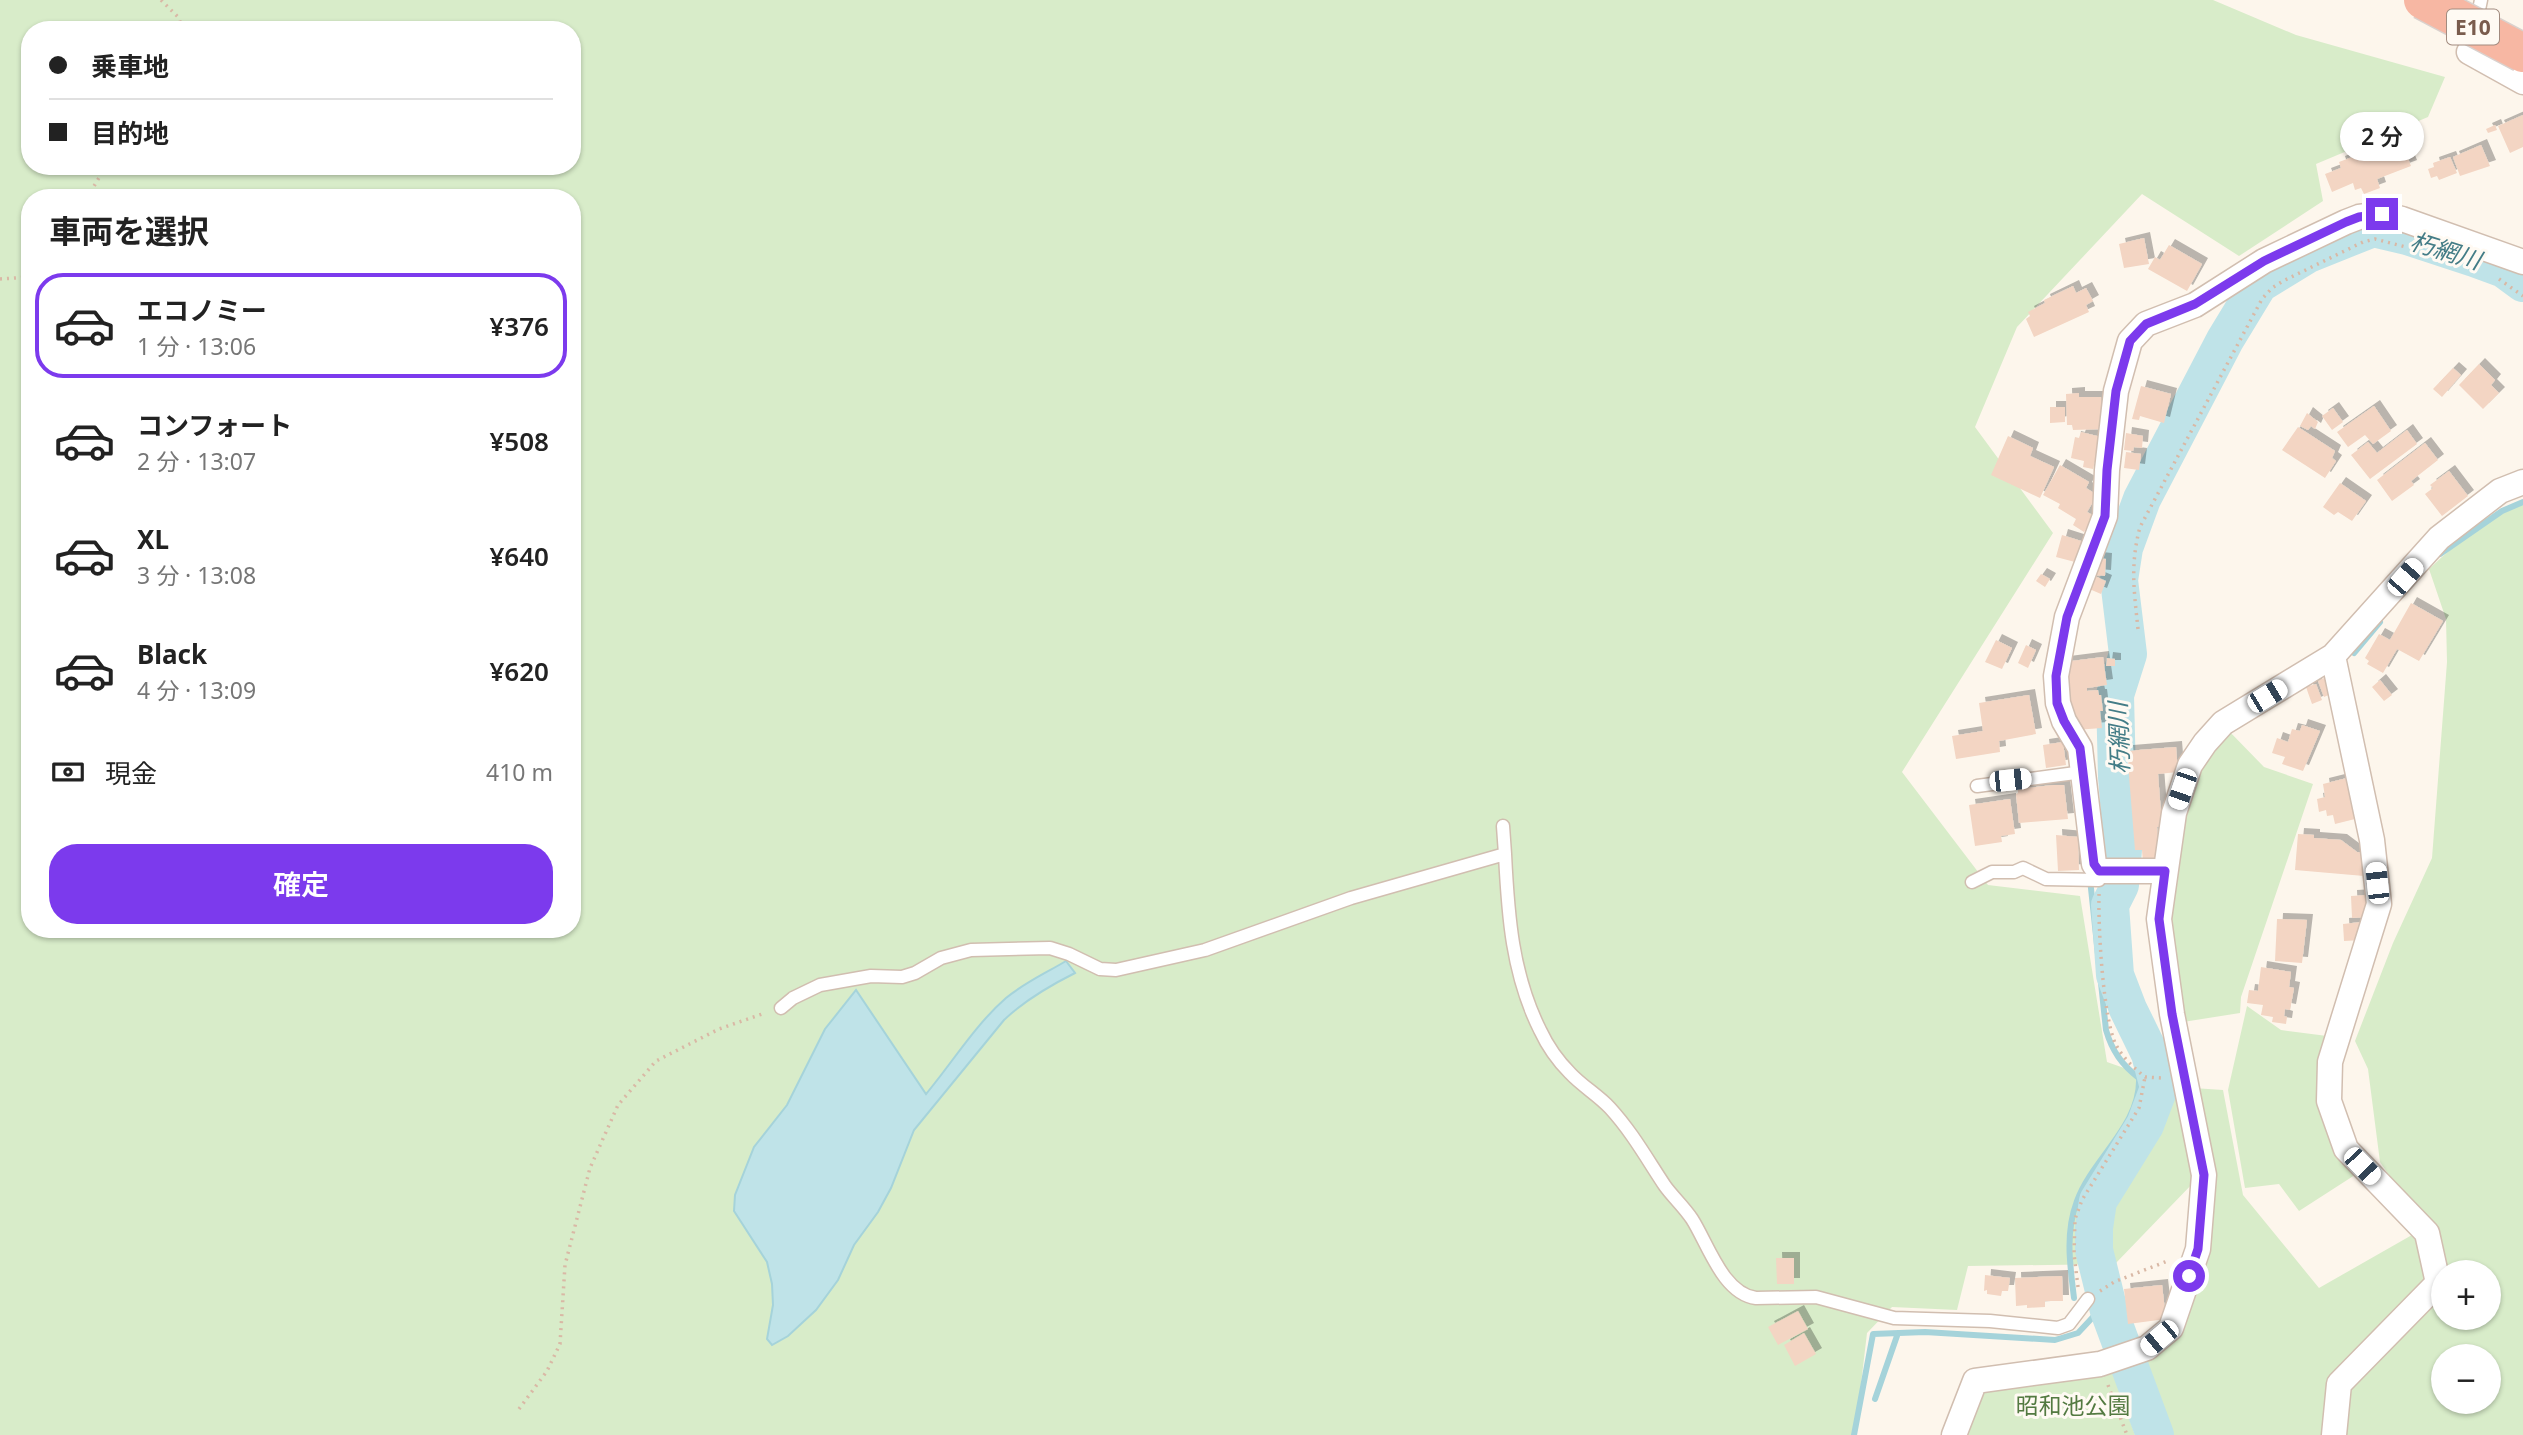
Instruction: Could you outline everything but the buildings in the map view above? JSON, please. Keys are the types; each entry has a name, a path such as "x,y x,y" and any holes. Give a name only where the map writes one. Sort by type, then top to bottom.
{"highway":[{"name":"E10","path":"2423,0 2523,53"}],"street":[{"path":"2469,52 2523,82"},
{"path":"2165,871 2105,876 2094,864 2079,772 2080,748 2057,703 2056,676 2067,617 2105,516 2116,391 2130,341 2146,324 2195,304 2264,261 2359,217 2382,214 2402,219 2523,262"},
{"path":"1954,1435 1975,1381 2100,1364 2147,1348 2171,1328 2198,1249 2204,1175 2172,1014 2159,919 2174,813 2190,765 2223,723 2333,656 2439,538 2500,491 2523,482"},
{"path":"2333,656 2372,840 2379,904 2330,1062 2329,1101 2346,1149 2427,1233 2438,1283 2339,1384 2334,1435"}],"lane":[{"path":"2469,52 2481,0"},
{"path":"1977,786 2079,772"},
{"path":"1503,826 1508,925 1526,1000 1541,1032 1555,1056 1571,1075 1599,1096 1632,1135 1667,1188 1692,1219 1710,1256 1739,1292 1746,1297 1756,1298 1816,1297 1894,1318 1990,1321 2058,1328 2069,1324 2086,1302"},
{"path":"780,1008 793,998 820,985 872,976 902,977 941,958 971,950 1050,948 1100,969 1116,970 1205,950 1350,898 1505,854"},
{"path":"1972,882 1992,872 2014,872 2023,868 2046,879 2105,876"}],"path":[{"path":"162,0 180,21"},
{"path":"2138,629 2133,554 2140,527 2262,299 2283,281 2362,242 2375,239 2408,247"},
{"path":"2493,276 2523,296"},
{"path":"0,279 21,278"},
{"path":"2105,876 2098,915 2111,1029 2123,1056 2145,1077 2162,1078"},
{"path":"519,1409 547,1371 560,1344 565,1265 590,1168 618,1105 656,1061 719,1028 780,1008"},
{"path":"2086,1302 2080,1298 2074,1254 2075,1219 2082,1200 2139,1108 2145,1077"},
{"path":"2114,1282 2198,1249"},
{"path":"2100,1364 2127,1435"}],"green space":[{"path":"0,0 2213,0 2296,35 2445,77 2428,117 2316,164 2323,201 2239,256 2142,194 2017,327 1975,427 2053,533 1902,772 1988,885 2080,896 2107,1062 2178,1087 2223,1090 2243,1195 2319,1288 2426,1227 2380,1162 2368,1069 2355,1041 2393,943 2432,858 2447,662 2446,619 2429,569 2485,522 2523,503 2523,1435 2167,1435 2138,1361 2174,1326 2199,1261 2195,1181 2115,1264 1968,1266 1957,1310 1892,1307 1867,1333 1855,1435 0,1435"},
{"path":"2227,729 2264,767 2313,784 2241,997 2240,1013 2183,1022 2167,911 2195,767"},
{"path":"2247,1006 2281,1030 2335,1037 2325,1073 2358,1173 2299,1211 2279,1184 2245,1188 2228,1090"},
{"name":"昭和池公園","path":"2112,1370 2135,1435 1962,1435 1980,1391"}],"water":[{"path":"1066,961 1075,973 1038,994 1004,1020 914,1130 891,1188 878,1212 854,1245 838,1280 816,1310 788,1336 772,1345 767,1339 773,1305 767,1262 734,1211 735,1195 754,1147 787,1105 825,1029 856,990 926,1094 974,1032 1006,998"}],"waterway":[{"name":"朽網川","path":"2155,1435 2109,1311 2094,1250 2098,1201 2145,1125 2159,1088 2150,1054 2115,975 2110,905 2120,885 2123,850 2117,777 2115,695 2128,654 2119,580 2124,548 2142,499 2225,340 2259,284 2308,254 2373,228 2474,258 2504,269 2523,283"},
{"path":"2440,554 2502,511 2523,502"},
{"path":"2354,653 2380,622"},
{"path":"2074,1298 2070,1249 2073,1213 2084,1186 2132,1111 2138,1095 2139,1078 2118,1057 2106,1030 2090,879"},
{"path":"1854,1435 1873,1334 1925,1332 2055,1340 2078,1333 2107,1302"},
{"path":"1875,1399 1898,1333"}],"route":[{"path":"2189,1276 2198,1249 2204,1175 2172,1014 2159,919 2165,871 2099,871 2094,864 2080,748 2057,703 2056,676 2060,648 2067,617 2105,516 2116,391 2130,341 2146,324 2195,304 2264,261 2346,222 2382,214"}]}
